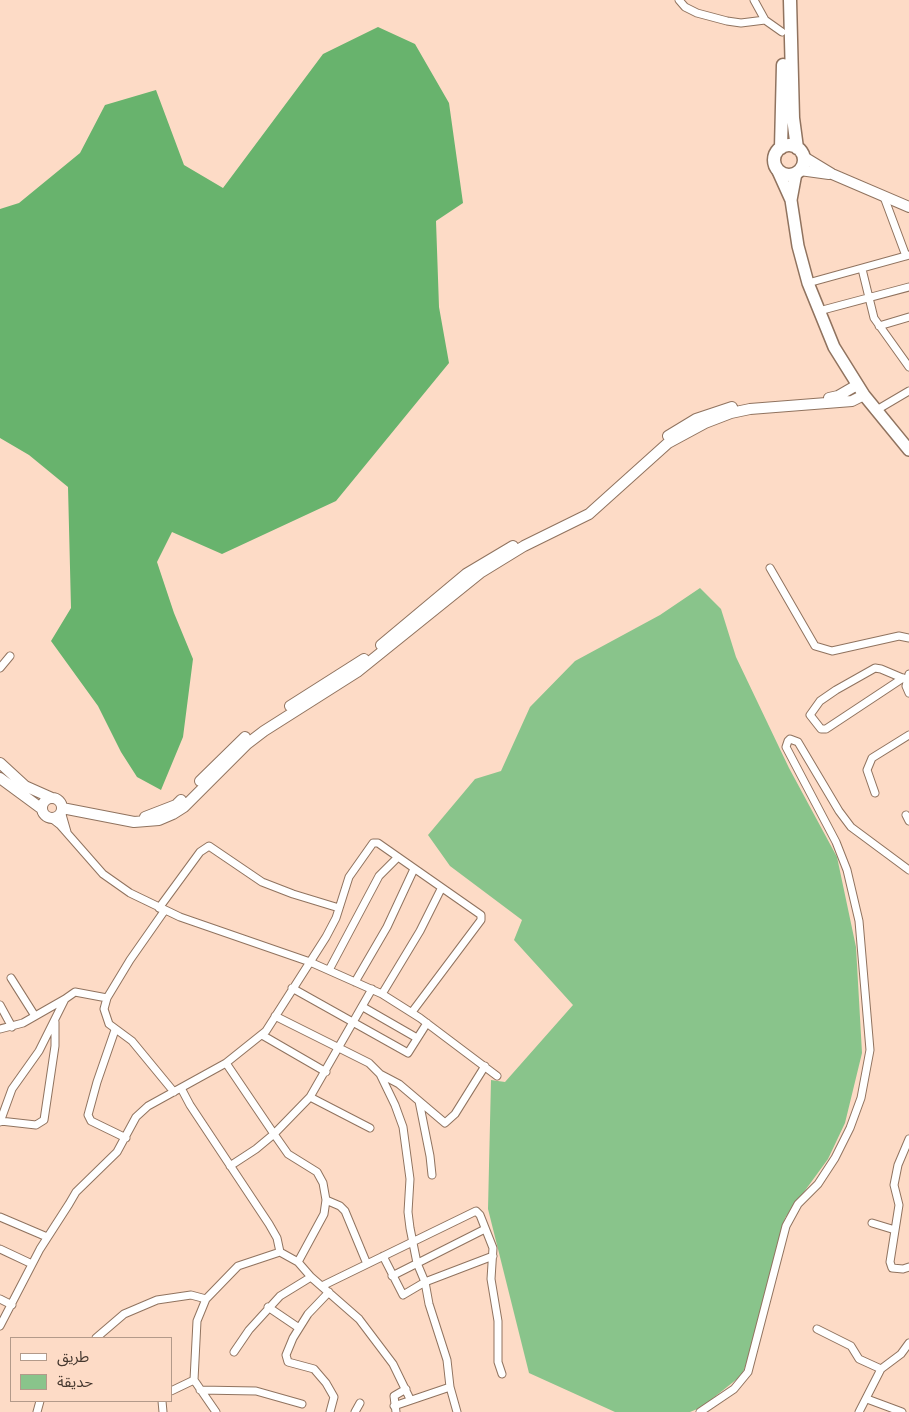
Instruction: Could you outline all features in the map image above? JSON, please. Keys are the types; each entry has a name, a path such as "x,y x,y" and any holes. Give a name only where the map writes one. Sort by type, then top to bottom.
{"highway":[{"path":"781,0 784,111 781,148 775,155 777,169 786,175 798,172 800,153 793,118 790,0"},
{"path":"781,148 792,146 800,153"}],"main road":[{"path":"777,169 791,200 798,246 808,283 834,347 875,411 909,450"},
{"path":"791,200 798,172"}],"street":[{"path":"679,0 685,7 697,13 727,21 741,23 765,20"},
{"path":"754,0 765,20 782,32"},
{"path":"800,153 832,174 909,207"},
{"path":"798,172 832,174"},
{"path":"808,283 908,256 884,197"},
{"path":"862,269 874,318 909,367"},
{"path":"819,311 909,287"},
{"path":"879,326 909,317"},
{"path":"839,399 857,385"},
{"path":"875,411 909,391"},
{"path":"42,809 46,800 59,805 134,822 159,820 173,814 184,807 264,731 357,672 480,573 524,546 589,514 668,443 705,423 731,413 750,409 839,399 852,401 864,395"},
{"path":"770,568 815,646 832,651 899,636 909,638"},
{"path":"0,668 10,656"},
{"path":"875,668 906,677 826,729 821,729 810,715 820,701 875,668"},
{"path":"906,677 909,693"},
{"path":"875,793 867,770 872,758 909,735"},
{"path":"700,1412 734,1389 748,1372 786,1226 798,1204 822,1178 850,1128 861,1098 870,1050 859,921 847,870 836,842 786,747 790,739 798,742 845,821 909,870"},
{"path":"0,763 25,786 59,805 67,832"},
{"path":"0,778 42,809 45,815 67,832 111,881 162,909 310,962 382,994 412,1012 498,1076"},
{"path":"51,818 57,816 59,805"},
{"path":"0,1326 32,1264 76,1192 104,1166 126,1138 140,1112 226,1063 262,1035 332,926 349,877 371,844 378,843 441,889 480,914 482,918 412,1012"},
{"path":"174,1092 132,1042 109,1024 104,1014 107,998 200,852 209,846 262,882 339,908"},
{"path":"329,970 379,876 398,858"},
{"path":"355,982 387,927 414,869"},
{"path":"382,994 420,931 441,889"},
{"path":"11,978 35,1016"},
{"path":"292,988 408,1053 427,1023"},
{"path":"230,1166 256,1150 310,1097 372,989"},
{"path":"0,1029 12,1027 35,1016 75,992 107,998"},
{"path":"55,1021 55,1046 44,1120 36,1125 0,1122 12,1089 40,1051 65,999"},
{"path":"0,1005 12,1027"},
{"path":"363,1007 417,1038"},
{"path":"275,1016 368,1063 380,1074 399,1084 442,1122 448,1122 485,1066"},
{"path":"115,1030 94,1089 88,1115 91,1121 126,1138"},
{"path":"262,1035 326,1072"},
{"path":"226,1063 288,1154 317,1172 323,1183 326,1200 322,1218 298,1262"},
{"path":"380,1074 403,1127 410,1179 408,1220 417,1263 425,1282 428,1304 447,1360 450,1387 457,1412"},
{"path":"181,1088 190,1105 277,1238 280,1252"},
{"path":"310,1097 370,1128"},
{"path":"419,1100 432,1175"},
{"path":"909,1139 898,1165 894,1185 900,1205 891,1265 897,1269 909,1267"},
{"path":"326,1200 340,1206 345,1211 366,1264"},
{"path":"322,1286 473,1211 478,1212 492,1244 491,1279 498,1320 498,1362 502,1374"},
{"path":"0,1217 48,1237"},
{"path":"872,1223 895,1230"},
{"path":"392,1276 485,1229"},
{"path":"0,1249 32,1264"},
{"path":"216,1412 194,1380 197,1321 206,1299 238,1266 280,1252 298,1262 311,1278 348,1308 373,1336 393,1364 410,1400"},
{"path":"383,1256 403,1295 425,1282 493,1256"},
{"path":"234,1352 268,1307 280,1296 311,1278"},
{"path":"329,1292 299,1328 293,1338 286,1359 290,1363 314,1369 318,1373 334,1397 330,1412"},
{"path":"97,1337 124,1314 157,1300 191,1294 206,1299"},
{"path":"0,1299 12,1304"},
{"path":"268,1307 299,1328"},
{"path":"817,1329 851,1346 859,1359 881,1369"},
{"path":"859,1412 881,1369 901,1354 909,1343"},
{"path":"172,1391 194,1380"},
{"path":"395,1409 410,1400 450,1387"},
{"path":"200,1390 256,1391 302,1404"},
{"path":"395,1409 395,1394 406,1390"},
{"path":"867,1399 903,1412 909,1406"},
{"path":"355,1412 360,1404"}],"green space":[{"path":"378,27 415,44 449,103 463,203 436,221 439,307 449,363 336,501 222,554 172,532 157,562 174,613 193,659 183,737 161,790 137,777 121,752 98,706 51,641 71,608 68,487 29,455 0,438 0,209 19,203 80,153 105,105 156,90 184,165 223,188 323,54"},
{"path":"700,588 721,609 736,657 789,768 837,857 856,947 862,1053 845,1123 828,1159 785,1218 760,1326 742,1375 702,1407 690,1412 615,1412 529,1373 488,1209 491,1080 505,1082 573,1005 514,940 522,920 450,866 428,835 475,779 501,771 530,707 575,661 660,615"}]}
